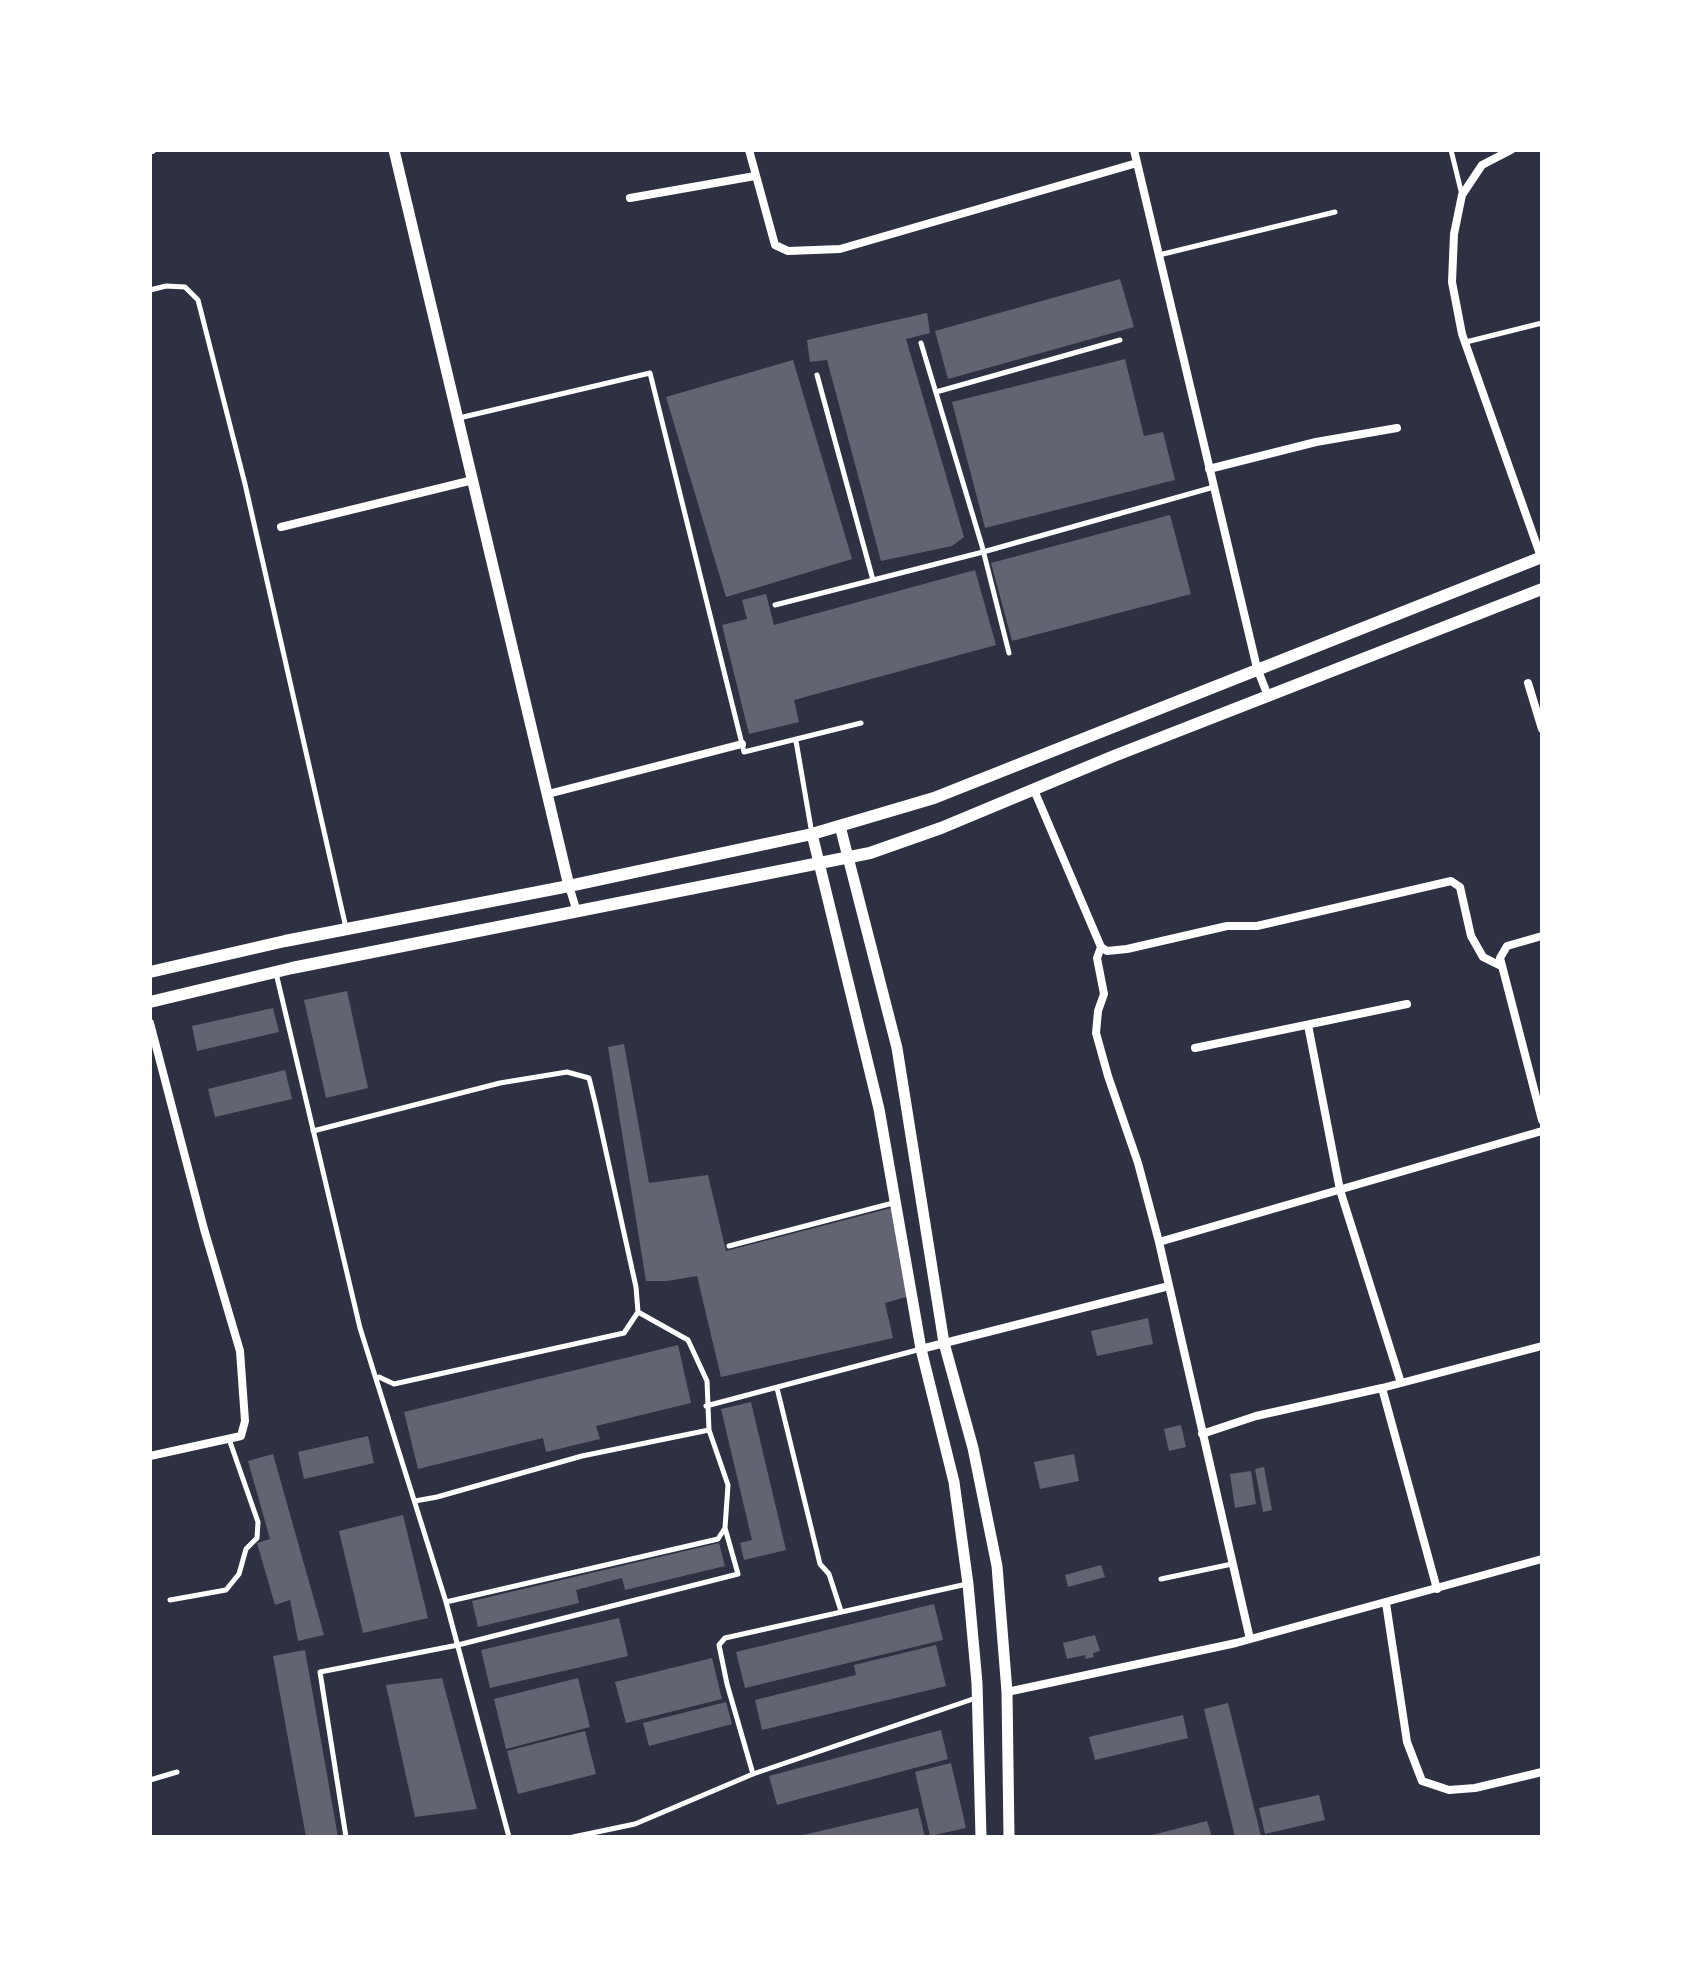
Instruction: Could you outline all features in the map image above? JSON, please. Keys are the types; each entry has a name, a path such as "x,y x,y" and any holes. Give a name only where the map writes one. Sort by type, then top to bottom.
{"main road":[{"path":"150,972 812,834 934,798 1542,557"},
{"path":"150,1002 276,972 870,853 941,828 1542,589"}],"street":[{"path":"394,150 577,912"},
{"path":"749,150 775,245 788,251 840,249 1137,163"},
{"path":"1134,150 1257,668 1268,696"},
{"path":"1511,150 1482,165 1462,195 1454,234 1452,282 1465,343 1542,557"},
{"path":"630,198 755,176"},
{"path":"1209,469 1316,442 1397,428"},
{"path":"281,527 473,480"},
{"path":"1528,683 1542,729"},
{"path":"548,794 742,744"},
{"path":"1034,790 1101,947 1107,951 1227,926 1257,926 1451,881 1460,887 1471,936 1483,957 1501,966"},
{"path":"840,826 897,1048 944,1343 967,1423 989,1522 1002,1613 1007,1692 1009,1837"},
{"path":"812,834 879,1109 921,1349 954,1482 968,1584 977,1698 981,1837"},
{"path":"1542,936 1507,946 1501,953 1501,966 1542,1120"},
{"path":"1101,947 1097,958 1104,994 1096,1033 1138,1163 1159,1242 1250,1639"},
{"path":"1195,1048 1407,1004"},
{"path":"150,1023 204,1229 240,1351 245,1421 241,1436 150,1456"},
{"path":"1308,1025 1340,1190 1401,1383"},
{"path":"1159,1242 1542,1131"},
{"path":"921,1349 1169,1286"},
{"path":"1202,1434 1256,1416 1382,1388 1542,1346"},
{"path":"1382,1388 1437,1589"},
{"path":"1007,1692 1250,1639 1542,1559"},
{"path":"1386,1603 1407,1742 1422,1781 1449,1790 1475,1788 1542,1772"}],"lane":[{"path":"1451,150 1462,195"},
{"path":"1159,255 1335,212"},
{"path":"150,290 166,286 185,287 198,300 245,484 347,929"},
{"path":"1465,343 1542,323"},
{"path":"936,392 1120,340"},
{"path":"921,343 983,552 1009,653"},
{"path":"458,418 650,373 744,752 861,723"},
{"path":"817,375 873,580"},
{"path":"775,605 983,552 1215,487"},
{"path":"796,741 812,834"},
{"path":"276,972 360,1328 378,1376 446,1602 509,1837"},
{"path":"313,1131 500,1083 567,1072 589,1078 636,1287 638,1312 624,1333 394,1384 378,1376"},
{"path":"729,1246 894,1203"},
{"path":"346,1837 320,1672 458,1645 738,1574 725,1528 728,1485 709,1430 707,1381 688,1340 638,1312"},
{"path":"706,1406 921,1349"},
{"path":"777,1388 820,1564 829,1574 841,1611"},
{"path":"415,1501 582,1456 709,1430"},
{"path":"170,1600 226,1590 239,1574 246,1549 257,1538 258,1522 229,1439"},
{"path":"446,1602 718,1539 725,1528"},
{"path":"1161,1579 1232,1564"},
{"path":"753,1774 727,1684 719,1645 725,1638 968,1584"},
{"path":"573,1837 635,1824 753,1774 977,1698"},
{"path":"150,1780 177,1772"}],"building":[{"path":"1120,279 1134,327 948,379 935,331"},
{"path":"927,313 930,333 906,339 964,537 952,546 881,561 827,360 810,362 807,340"},
{"path":"1125,359 1144,436 1163,432 1175,480 985,528 952,402"},
{"path":"793,360 852,559 726,597 666,397"},
{"path":"1170,515 1191,594 1012,641 991,563"},
{"path":"975,570 996,645 794,700 799,722 749,734 722,625 747,619 742,600 766,594 774,625"},
{"path":"347,991 368,1088 326,1098 304,1000"},
{"path":"273,1008 279,1032 197,1051 192,1026"},
{"path":"624,1044 649,1183 708,1175 726,1251 895,1207 913,1295 885,1303 893,1338 721,1377 697,1276 646,1281 608,1047"},
{"path":"285,1070 292,1099 215,1117 208,1089"},
{"path":"1148,1318 1153,1344 1097,1356 1091,1331"},
{"path":"678,1345 691,1403 596,1426 600,1439 546,1452 543,1438 418,1469 404,1412"},
{"path":"751,1402 786,1550 744,1560 740,1543 752,1540 721,1409"},
{"path":"1181,1425 1186,1447 1169,1451 1164,1429"},
{"path":"368,1436 374,1463 304,1479 298,1452"},
{"path":"273,1454 324,1635 298,1641 290,1600 275,1605 257,1543 270,1539 248,1461"},
{"path":"1074,1454 1079,1481 1040,1489 1034,1462"},
{"path":"1264,1467 1272,1510 1263,1512 1255,1469"},
{"path":"1251,1471 1256,1504 1235,1508 1230,1474"},
{"path":"403,1515 428,1618 363,1633 339,1531"},
{"path":"719,1543 725,1566 625,1590 622,1578 576,1590 579,1603 478,1627 472,1601"},
{"path":"1101,1565 1105,1577 1068,1587 1065,1575"},
{"path":"934,1604 943,1640 745,1688 736,1652"},
{"path":"619,1618 628,1656 490,1688 481,1650"},
{"path":"1095,1635 1100,1651 1093,1653 1094,1657 1086,1659 1085,1655 1067,1659 1063,1643"},
{"path":"936,1645 946,1686 762,1730 755,1700 856,1675 854,1665"},
{"path":"305,1650 338,1837 306,1837 273,1656"},
{"path":"712,1658 722,1699 626,1723 615,1682"},
{"path":"442,1678 477,1809 415,1817 386,1685"},
{"path":"578,1678 590,1727 506,1749 494,1699"},
{"path":"726,1702 732,1724 649,1746 643,1723"},
{"path":"1228,1703 1261,1836 1235,1837 1204,1709"},
{"path":"1183,1715 1188,1738 1095,1760 1089,1737"},
{"path":"941,1730 948,1759 777,1805 769,1776"},
{"path":"585,1731 596,1774 518,1794 507,1751"},
{"path":"951,1763 966,1828 930,1836 915,1772"},
{"path":"1319,1795 1325,1820 1265,1834 1259,1808"},
{"path":"918,1808 925,1837 799,1837 799,1836"},
{"path":"1207,1821 1212,1837 1148,1836"}]}
